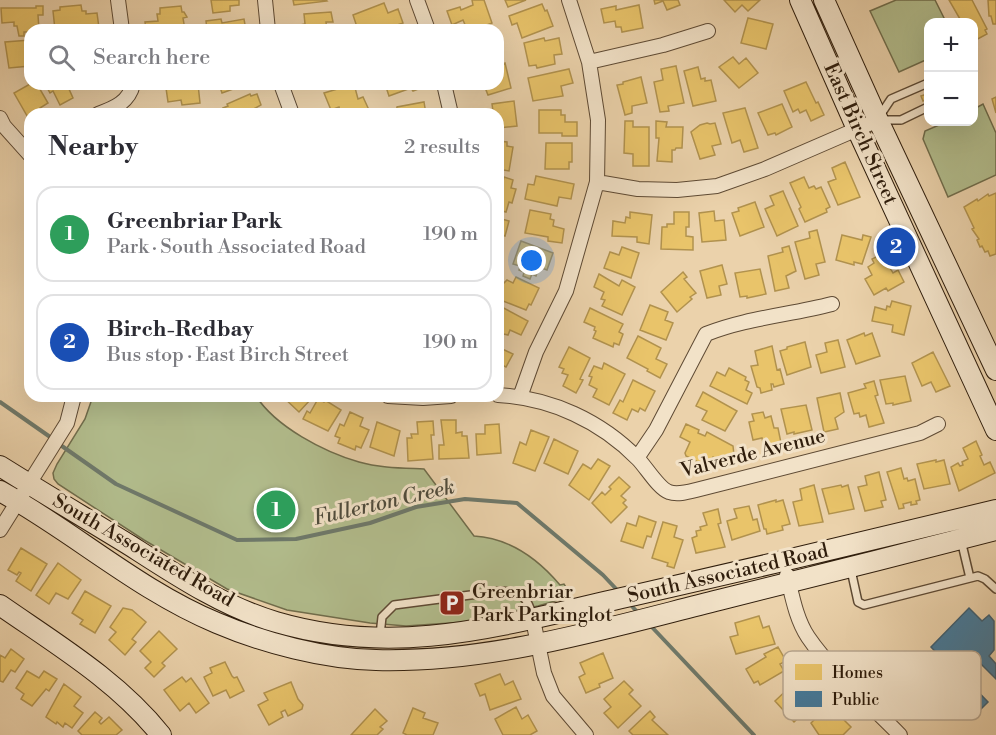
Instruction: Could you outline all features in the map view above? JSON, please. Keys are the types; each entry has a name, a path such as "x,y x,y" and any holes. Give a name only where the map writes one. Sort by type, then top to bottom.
{"street":[{"path":"118,0 121,24"},
{"path":"265,0 267,24"},
{"path":"417,0 426,24"},
{"path":"520,397 536,352 566,291 597,182 598,120 589,62 569,0"},
{"name":"East Birch Street","path":"800,0 856,129 996,430"},
{"name":"East Birch Street","path":"824,0 996,370"},
{"path":"589,62 663,45 708,31"},
{"path":"284,90 290,108"},
{"path":"445,90 450,108"},
{"path":"0,118 4,126 24,148"},
{"path":"597,182 638,189 717,186 765,169 878,120"},
{"path":"637,458 656,430 706,334 727,326 794,314 832,304"},
{"name":"Valverde Avenue","path":"504,396 520,397 554,406 592,422 614,437 637,458 662,488 668,492 682,493 920,433 938,424"},
{"path":"0,530 67,423 72,402"},
{"name":"South Associated Road","path":"0,466 198,588 255,615 343,637 380,639 415,639 508,626 996,510"},
{"name":"South Associated Road","path":"0,491 160,594 215,623 264,640 314,652 375,660 468,656 537,643 658,616 996,530"},
{"path":"784,561 796,609 807,635 820,651"},
{"path":"0,605 98,674 144,713 161,735"},
{"path":"533,620 544,673 554,696 586,735"},
{"path":"885,720 900,735"}],"lane":[{"path":"878,120 891,99 924,85"},
{"path":"878,120 901,120 924,109"},
{"path":"961,540 970,578"},
{"path":"851,567 858,602 864,605 978,576 996,589"},
{"path":"380,639 382,617 394,605 501,591 518,592 527,599 533,620"}],"green space":[{"path":"896,0 935,0 944,18 924,18 924,61 899,72 870,11"},
{"path":"983,104 996,133 996,175 948,197 923,139 925,131 937,126 978,126 978,107"},
{"path":"91,402 261,402 288,428 316,445 345,458 375,465 424,469 474,536 499,541 522,552 560,585 564,584 572,596 465,622 406,626 370,623 287,610 227,589 144,540 58,484 53,473 85,419"}],"building: Homes":[{"path":"211,0 239,0 239,5 230,6 230,11 213,13"},
{"path":"293,0 326,0 327,1 294,5"},
{"path":"472,0 484,0 492,23 465,24 463,20 452,24 447,11 460,7 461,10 473,5"},
{"path":"505,0 526,0 508,7"},
{"path":"654,0 678,0 680,5 667,10 663,1 655,4"},
{"path":"724,0 760,0 748,11 742,5 735,12"},
{"path":"949,0 972,0 987,29 985,30 987,34 978,39 978,18 959,18"},
{"path":"988,0 996,0 996,24 993,24 989,16"},
{"path":"384,3 388,13 398,9 403,23 356,24 353,15"},
{"path":"542,4 553,26 522,38 517,23 512,25 509,16"},
{"path":"81,5 82,11 86,11 86,14 97,13 98,24 54,24 53,11 60,10 60,7"},
{"path":"639,5 643,28 622,32 621,27 616,27 615,21 604,23 601,9 616,6 616,10"},
{"path":"36,6 43,6 43,15 38,15 39,24 24,24 24,36 19,36 14,22 2,23 1,8 36,8"},
{"path":"181,6 182,12 187,17 183,18 184,24 145,24 145,22 158,21 157,14 160,14 160,8"},
{"path":"331,12 333,22 305,24 304,14"},
{"path":"748,18 773,24 766,49 741,43"},
{"path":"221,19 222,23 244,19 245,24 206,24 206,21"},
{"path":"544,38 545,41 559,38 562,54 554,55 555,64 537,68 536,65 529,66 524,43"},
{"path":"24,40 24,67 9,68 5,42"},
{"path":"733,57 739,64 746,58 758,73 739,88 719,67"},
{"path":"504,63 511,88 488,95 486,90 504,90"},
{"path":"676,66 684,103 668,106 669,111 660,112 654,82 663,80 661,69"},
{"path":"698,67 701,79 711,80 716,101 693,106 684,71"},
{"path":"569,69 573,83 561,86 563,96 533,101 528,78"},
{"path":"641,77 647,103 632,106 632,113 625,115 617,85"},
{"path":"806,82 824,115 811,121 806,110 800,113 798,109 793,112 784,91"},
{"path":"24,87 24,90 40,90 48,103 40,108 24,108 24,110 14,93"},
{"path":"48,90 69,90 73,98 60,105 53,91 50,93"},
{"path":"166,90 199,90 200,103 182,105 181,100 168,102"},
{"path":"334,90 356,90 358,99 363,97 368,108 330,108 324,93"},
{"path":"387,90 406,90 389,96"},
{"path":"250,94 251,96 257,94 261,105 256,108 223,108 228,106 227,104"},
{"path":"996,97 996,113 992,99"},
{"path":"514,101 517,126 504,127 504,108 493,108 492,104"},
{"path":"424,102 425,108 397,108"},
{"path":"782,104 792,127 776,135 775,133 768,135 758,113"},
{"path":"745,108 758,148 744,152 740,140 732,143 723,113"},
{"path":"539,110 561,110 561,115 565,115 565,122 577,122 577,136 562,136 562,133 539,133"},
{"path":"625,121 633,121 633,127 649,127 649,166 633,166 633,154 624,153"},
{"path":"656,121 667,122 666,127 683,127 682,148 672,150 672,162 657,161 659,138 656,138"},
{"path":"707,123 715,123 721,144 712,146 715,155 700,159 691,132"},
{"path":"504,142 507,142 507,146 513,147 509,171 504,170"},
{"path":"546,143 572,143 572,162 569,162 569,169 545,169"},
{"path":"845,162 860,197 838,205 828,182 836,179 832,168"},
{"path":"536,176 574,184 571,199 559,197 557,206 525,199 528,184 534,185"},
{"path":"504,177 513,180 511,188 516,189 512,203 509,202 506,212 504,212"},
{"path":"804,177 809,188 821,187 830,207 826,209 827,212 805,222 790,183"},
{"path":"783,191 798,226 777,236 765,209 774,205 770,196"},
{"path":"996,193 996,254 990,256 988,251 985,252 982,246 980,247 977,240 979,239 972,229 974,228 964,207 988,194 989,196"},
{"path":"755,202 764,227 740,236 732,213 739,211 738,208"},
{"path":"530,210 551,214 550,219 554,220 553,226 564,229 562,243 548,241 548,237 525,233"},
{"path":"714,211 715,221 724,220 726,240 702,242 699,213"},
{"path":"630,212 652,215 649,244 637,242 637,237 612,236 613,221 625,223 626,217 630,218"},
{"path":"674,212 689,212 689,227 686,227 686,236 693,237 693,250 661,249 662,227 674,224"},
{"path":"504,220 509,221 504,236"},
{"path":"817,230 825,262 816,264 819,275 805,279 795,242 810,238 809,232"},
{"path":"842,235 862,240 863,235 871,237 862,264 854,262 854,265 836,260"},
{"path":"521,241 553,253 547,270 539,267 536,276 532,274 530,279 523,276 524,272 519,270 520,266 513,264"},
{"path":"789,246 796,271 786,276 789,288 775,291 768,256 783,252 782,248"},
{"path":"622,247 639,253 631,278 604,268 610,252 619,255"},
{"path":"880,255 882,259 884,257 893,273 898,270 904,282 888,291 886,288 874,295 865,279 872,275 868,267 874,263 872,259"},
{"path":"722,265 727,284 719,286 721,295 707,298 700,271"},
{"path":"760,269 766,294 740,297 735,273"},
{"path":"683,272 687,277 684,279 696,293 677,312 661,292"},
{"path":"599,274 619,286 622,280 635,287 622,315 602,306 605,300 601,299 604,292 594,287"},
{"path":"516,277 539,288 526,310 504,301 504,283 507,280 513,283"},
{"path":"892,301 911,306 904,335 892,332 893,325 872,321 875,307 886,310"},
{"path":"650,305 668,312 665,320 673,323 666,340 640,330"},
{"path":"504,308 528,321 521,335 510,330 508,335 504,334"},
{"path":"590,308 623,324 619,332 623,334 619,345 614,343 613,347 593,338 595,327 584,322"},
{"path":"864,333 865,336 872,333 880,356 856,364 847,340"},
{"path":"638,336 661,348 656,359 667,364 660,378 627,358"},
{"path":"838,340 845,367 821,373 816,355 827,352 825,343"},
{"path":"805,342 811,367 787,375 780,351"},
{"path":"772,346 777,370 780,369 784,384 774,387 771,384 772,390 761,393 751,366 758,365 755,351"},
{"path":"569,347 590,358 576,393 563,386 568,375 562,373 564,369 559,367"},
{"path":"504,350 513,354 506,367 504,366"},
{"path":"933,352 950,386 936,392 931,382 922,386 912,363"},
{"path":"604,363 625,374 609,405 593,397 597,389 589,385 592,377 589,376 594,366 602,369"},
{"path":"729,368 746,377 745,380 749,382 746,390 752,393 747,404 710,386 717,372 725,376"},
{"path":"905,376 911,401 893,405 893,403 886,404 880,380"},
{"path":"633,380 655,391 645,411 640,408 638,412 632,409 627,420 613,413 620,400 623,402"},
{"path":"874,381 878,395 875,396 884,423 869,427 866,415 860,417 859,413 854,414 848,393 866,388 864,384"},
{"path":"703,392 737,411 725,431 702,420 707,411 696,406"},
{"path":"840,393 844,412 835,418 838,429 824,432 817,398"},
{"path":"288,402 308,402 299,412"},
{"path":"316,402 328,402 341,410 328,431 303,419 307,411 310,413"},
{"path":"806,405 812,430 787,434 781,409"},
{"path":"350,412 363,418 360,426 369,430 361,448 356,446 355,450 338,443 340,438 335,436 340,424 344,426"},
{"path":"763,412 765,418 771,416 774,428 778,428 781,443 764,447 762,438 753,440 749,422 754,421 752,414"},
{"path":"441,420 456,420 456,433 462,432 462,436 467,436 469,458 439,459 439,445 444,445"},
{"path":"433,421 434,435 431,435 433,459 408,461 407,438 412,438 411,434 418,434 417,422"},
{"path":"377,422 400,431 394,456 370,447"},
{"path":"499,424 501,453 477,455 476,434 485,434 485,425"},
{"path":"686,424 699,430 698,433 705,436 707,432 733,446 734,455 731,461 722,456 720,461 713,457 708,467 686,456 690,442 680,437"},
{"path":"531,430 549,437 535,471 513,463 520,442 526,445"},
{"path":"554,439 578,451 568,474 544,463"},
{"path":"976,441 984,465 990,462 995,473 959,491 951,467 958,463 960,466 963,465 962,462 968,459 963,448"},
{"path":"598,459 610,466 589,500 569,485 583,464 591,469"},
{"path":"936,460 936,462 944,460 950,484 924,489 917,464"},
{"path":"901,468 904,479 907,478 908,481 915,479 920,500 916,501 917,504 911,505 911,502 903,504 904,508 899,509 887,472"},
{"path":"879,472 886,500 881,501 883,507 865,511 858,487 867,485 865,476"},
{"path":"619,477 630,487 621,496 626,500 623,503 627,507 611,523 592,503 602,492 605,495"},
{"path":"814,485 823,522 799,526 793,502 802,500 800,489"},
{"path":"841,485 842,487 848,485 854,509 829,514 822,489"},
{"path":"776,500 776,502 783,500 790,524 782,526 783,530 767,534 758,505"},
{"path":"749,506 753,520 757,519 760,531 732,540 727,521 737,518 734,509"},
{"path":"718,509 721,523 718,524 725,547 696,553 692,538 697,536 696,531 701,530 700,527 707,525 703,513"},
{"path":"639,516 656,522 651,537 647,536 643,548 621,541 627,523 636,526"},
{"path":"663,522 677,526 674,537 683,540 674,568 667,566 668,563 652,558"},
{"path":"21,548 47,564 31,591 16,581 21,573 17,575 8,570"},
{"path":"58,563 81,580 68,599 56,593 49,604 36,595"},
{"path":"85,591 111,606 95,633 80,624 83,620 72,613"},
{"path":"123,608 132,610 146,622 132,639 136,642 125,655 109,640 116,632 110,627"},
{"path":"759,616 763,628 769,626 775,644 736,654 730,637 738,635 735,623"},
{"path":"159,631 177,649 162,663 165,666 154,677 145,668 151,662 140,651"},
{"path":"778,647 783,656 783,662 780,664 783,672 760,685 758,681 754,683 746,669 766,657 764,654"},
{"path":"11,649 24,659 15,672 11,670 3,682 0,681 0,655 5,658"},
{"path":"603,653 613,678 586,693 579,677 585,674 580,663"},
{"path":"225,662 232,676 237,677 244,691 230,698 226,690 213,696 204,677 212,673 210,668"},
{"path":"27,671 39,678 44,671 57,679 49,691 46,689 32,706 21,699 24,694 16,688"},
{"path":"500,674 505,685 513,681 521,699 490,710 485,694 480,696 475,684"},
{"path":"182,677 186,682 191,678 209,703 196,713 189,703 180,711 164,690"},
{"path":"624,681 633,690 629,694 641,706 618,728 604,713 611,707 604,699"},
{"path":"291,682 303,705 302,709 288,716 285,710 281,712 283,717 269,725 258,705 268,700 264,693"},
{"path":"64,684 81,697 74,706 83,713 72,728 65,723 63,727 46,717"},
{"path":"783,693 783,710 775,701"},
{"path":"516,707 522,719 528,715 537,731 530,735 503,735 495,719"},
{"path":"413,708 425,713 423,718 438,723 433,735 403,733"},
{"path":"375,709 387,721 380,727 383,729 377,735 351,735"},
{"path":"650,711 655,717 652,720 668,735 633,735 629,731"},
{"path":"95,712 102,718 99,722 101,724 109,717 122,730 116,735 82,735 78,731"},
{"path":"814,720 844,720 851,727 843,735 819,735 811,723"}],"building: Public":[{"path":"969,608 982,621 989,615 994,621 994,650 989,656 996,664 996,679 981,664 981,651 935,651 931,647"},
{"path":"981,695 988,702 981,709"}],"waterway":[{"name":"Fullerton Creek","path":"0,402 53,439"},
{"name":"Fullerton Creek","path":"59,444 116,484 237,540 296,539 370,523 416,507 465,499 517,503 603,575 620,593"},
{"name":"Fullerton Creek","path":"629,603 640,615"},
{"name":"Fullerton Creek","path":"649,624 754,735"}],"place":[{"name":"Birch-Redbay","path":"896,247"},
{"name":"Greenbriar Park","path":"276,510"},
{"name":"Greenbriar Park Parkinglot","path":"452,603"}]}
